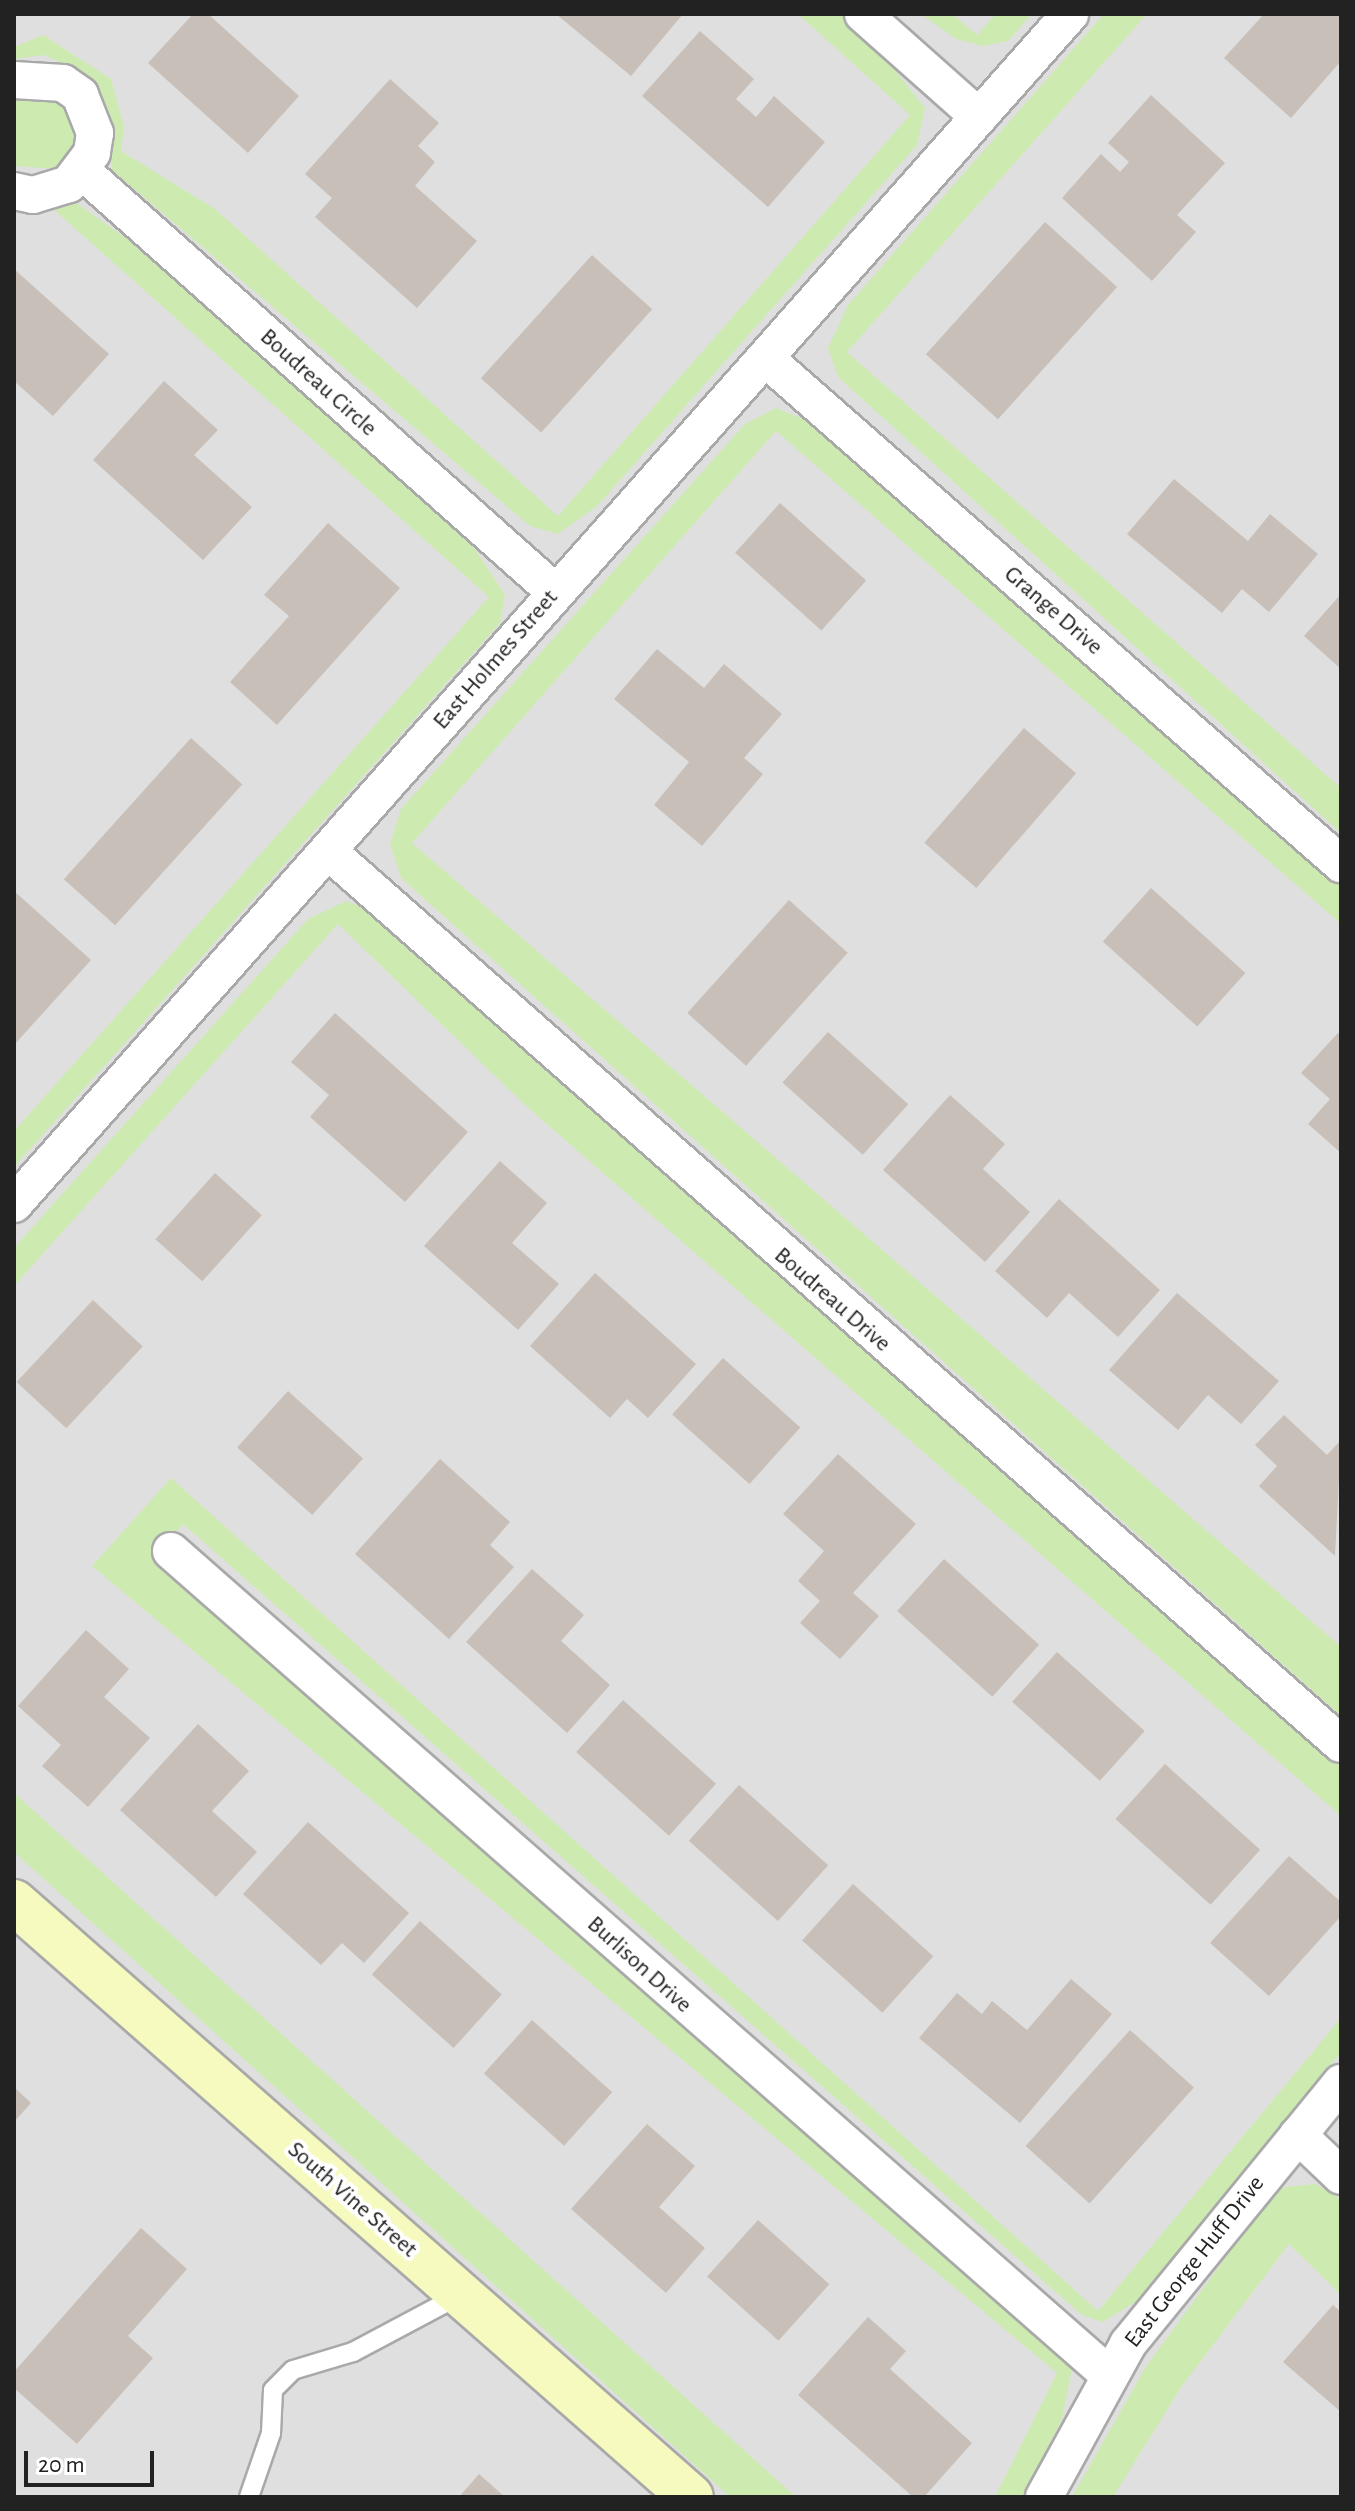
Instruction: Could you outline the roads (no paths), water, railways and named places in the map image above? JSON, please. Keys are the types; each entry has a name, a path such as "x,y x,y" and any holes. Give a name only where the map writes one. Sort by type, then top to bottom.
{"street":[{"path":"863,14 979,117"},
{"name":"East Holmes Street","path":"14,1204 1070,14"},
{"path":"14,80 44,76 80,95 95,133 82,171 52,192 14,191"},
{"name":"Boudreau Circle","path":"82,171 555,592"},
{"name":"Grange Drive","path":"765,358 1341,864"},
{"name":"Boudreau Drive","path":"328,851 1341,1744"},
{"name":"Burlison Drive","path":"171,1551 1109,2375"},
{"name":"South Vine Street","path":"14,1902 691,2497"},
{"name":"East George Huff Drive","path":"1044,2497 1109,2375 1175,2280 1341,2083"},
{"path":"1298,2135 1341,2176"}],"lane":[{"path":"249,2497 271,2433 273,2390 293,2370 353,2352 460,2295"}]}
